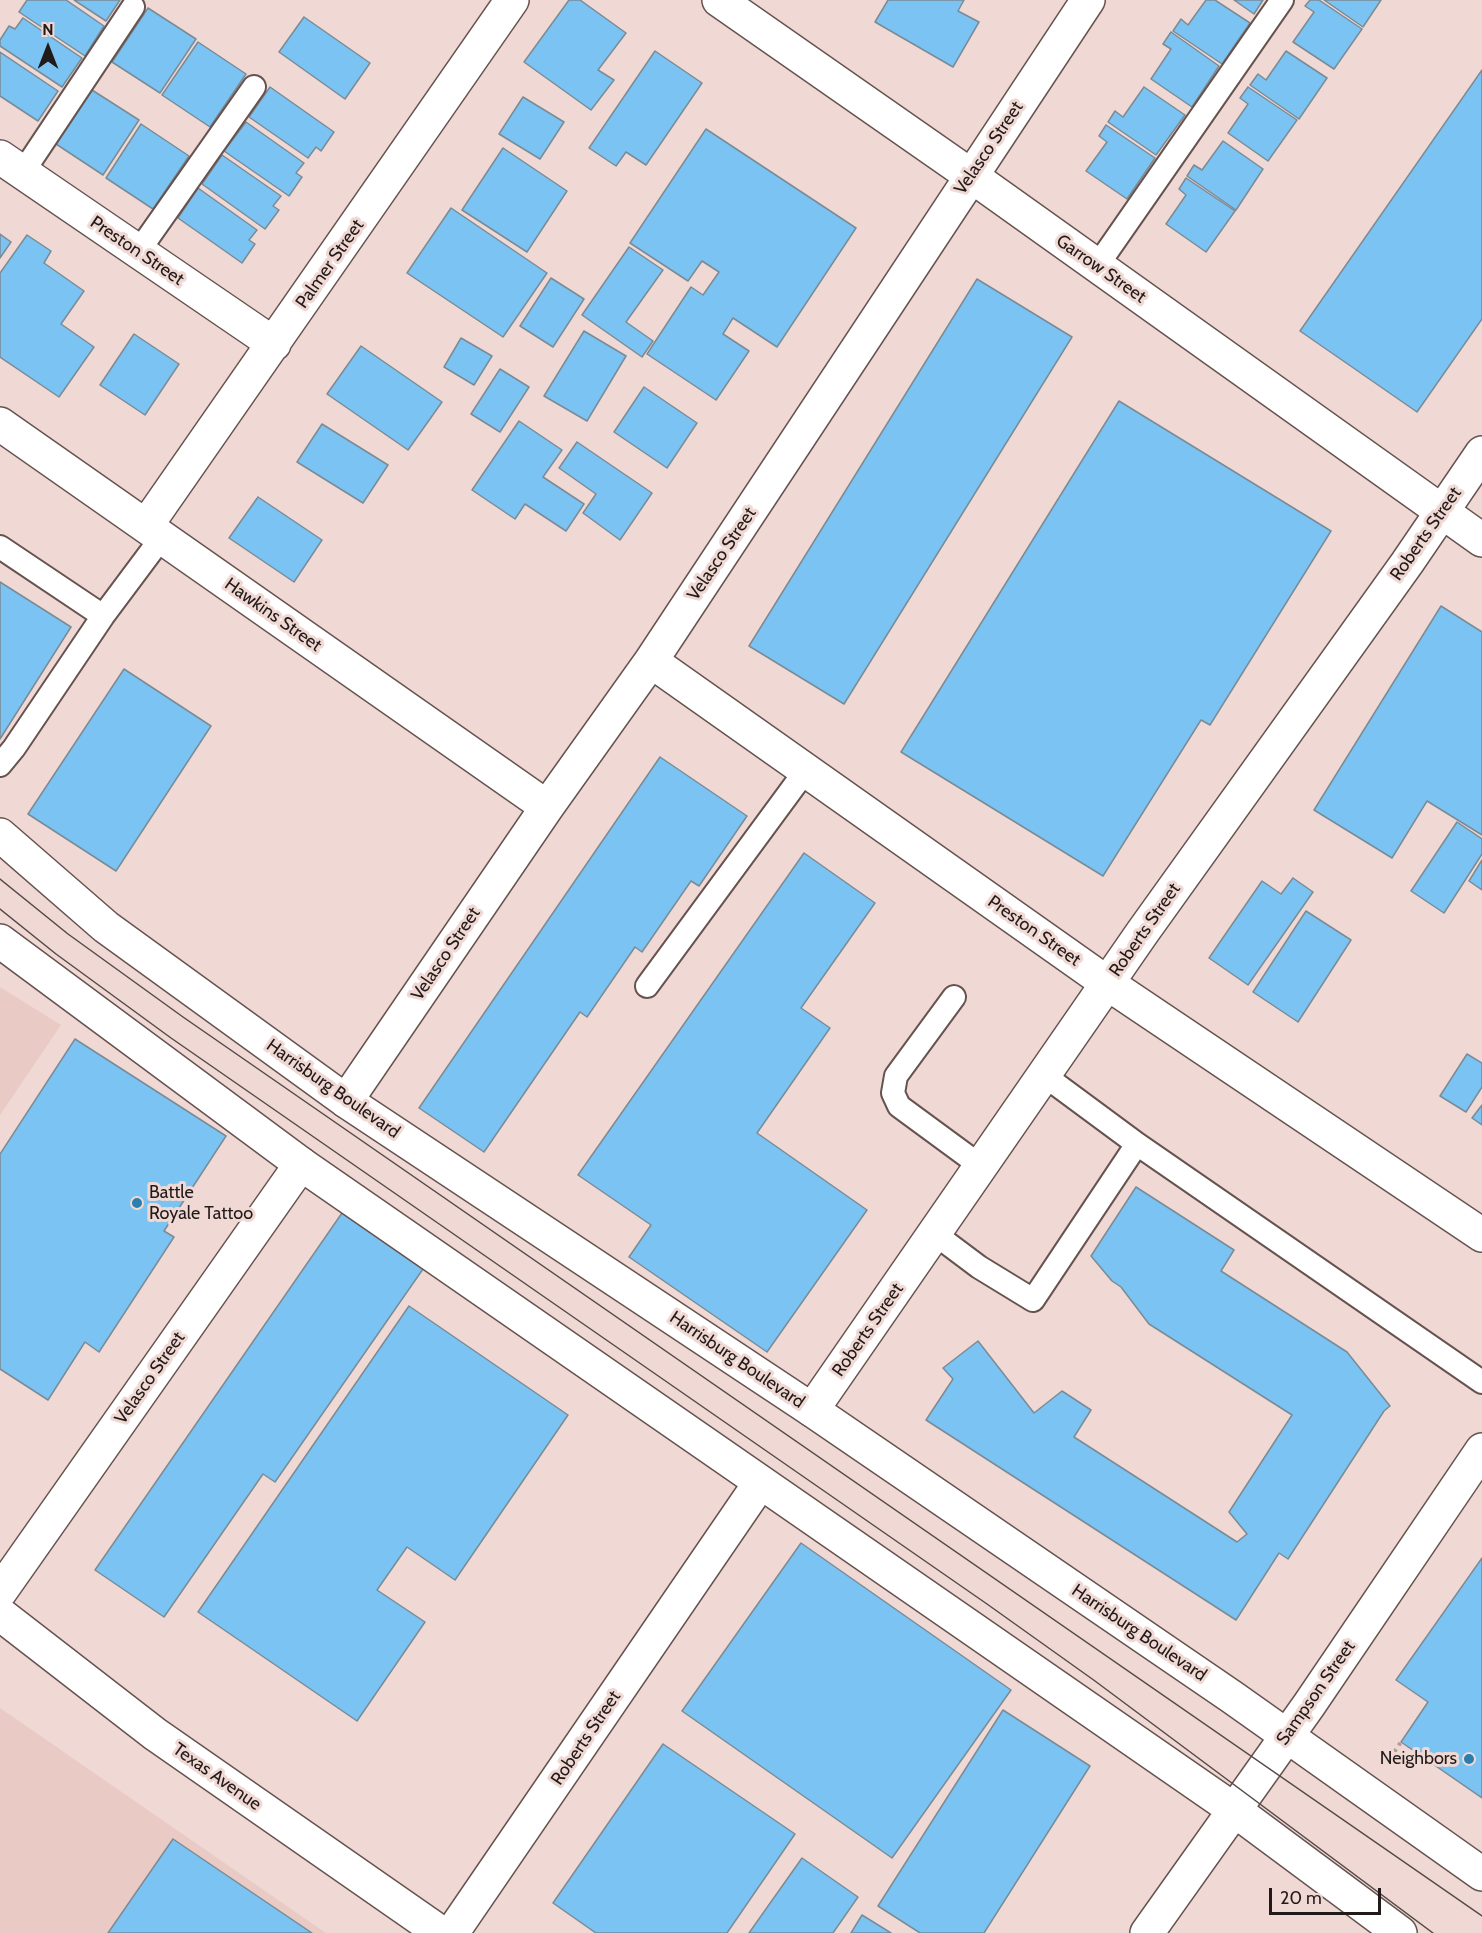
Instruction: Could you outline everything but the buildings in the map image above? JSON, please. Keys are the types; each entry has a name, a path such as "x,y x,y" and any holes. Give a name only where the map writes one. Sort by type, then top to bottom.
{"street":[{"name":"Palmer Street","path":"154,531 274,344 512,0"},
{"name":"Garrow Street","path":"719,0 970,175 1482,540"},
{"name":"Velasco Street","path":"346,1101 547,807 651,661 970,175 1088,0"},
{"name":"Preston Street","path":"11,165 274,344"},
{"name":"Hawkins Street","path":"1,426 547,807"},
{"name":"Roberts Street","path":"812,1410 1045,1076 1107,983 1482,453"},
{"name":"Preston Street","path":"651,661 1107,983 1482,1235"},
{"name":"Harrisburg Boulevard","path":"0,835 106,927 346,1101 812,1410 1287,1736 1482,1874"},
{"path":"0,941 301,1164 1233,1809 1400,1933"},
{"name":"Velasco Street","path":"0,1592 301,1164"},
{"name":"Sampson Street","path":"1147,1933 1287,1736 1482,1450"},
{"name":"Roberts Street","path":"453,1933 760,1483"},
{"name":"Texas Avenue","path":"0,1614 155,1734 441,1933"}],"lane":[{"path":"1097,266 1282,0"},
{"path":"11,165 133,7"},
{"path":"138,252 254,87"},
{"path":"0,765 14,748 103,616 154,531"},
{"path":"0,547 103,616"},
{"path":"647,986 806,770"},
{"path":"954,997 896,1076 893,1093 899,1106 981,1167"},
{"path":"1045,1076 1137,1144 1482,1382"},
{"path":"935,1234 979,1267 1033,1300 1137,1144"}],"path":[{"path":"1395,1750 1401,1742"}],"shaded area":[{"path":"0,987 61,1025 0,1115"},
{"path":"0,1708 326,1933 0,1933"}],"tram line":[{"path":"0,879 68,934 183,1017 1482,1916"},
{"path":"0,909 56,954 171,1038 1095,1681 1433,1933"}],"place":[{"name":"Battle Royale Tattoo","path":"137,1203"},
{"name":"Neighbors","path":"1469,1759"}]}
